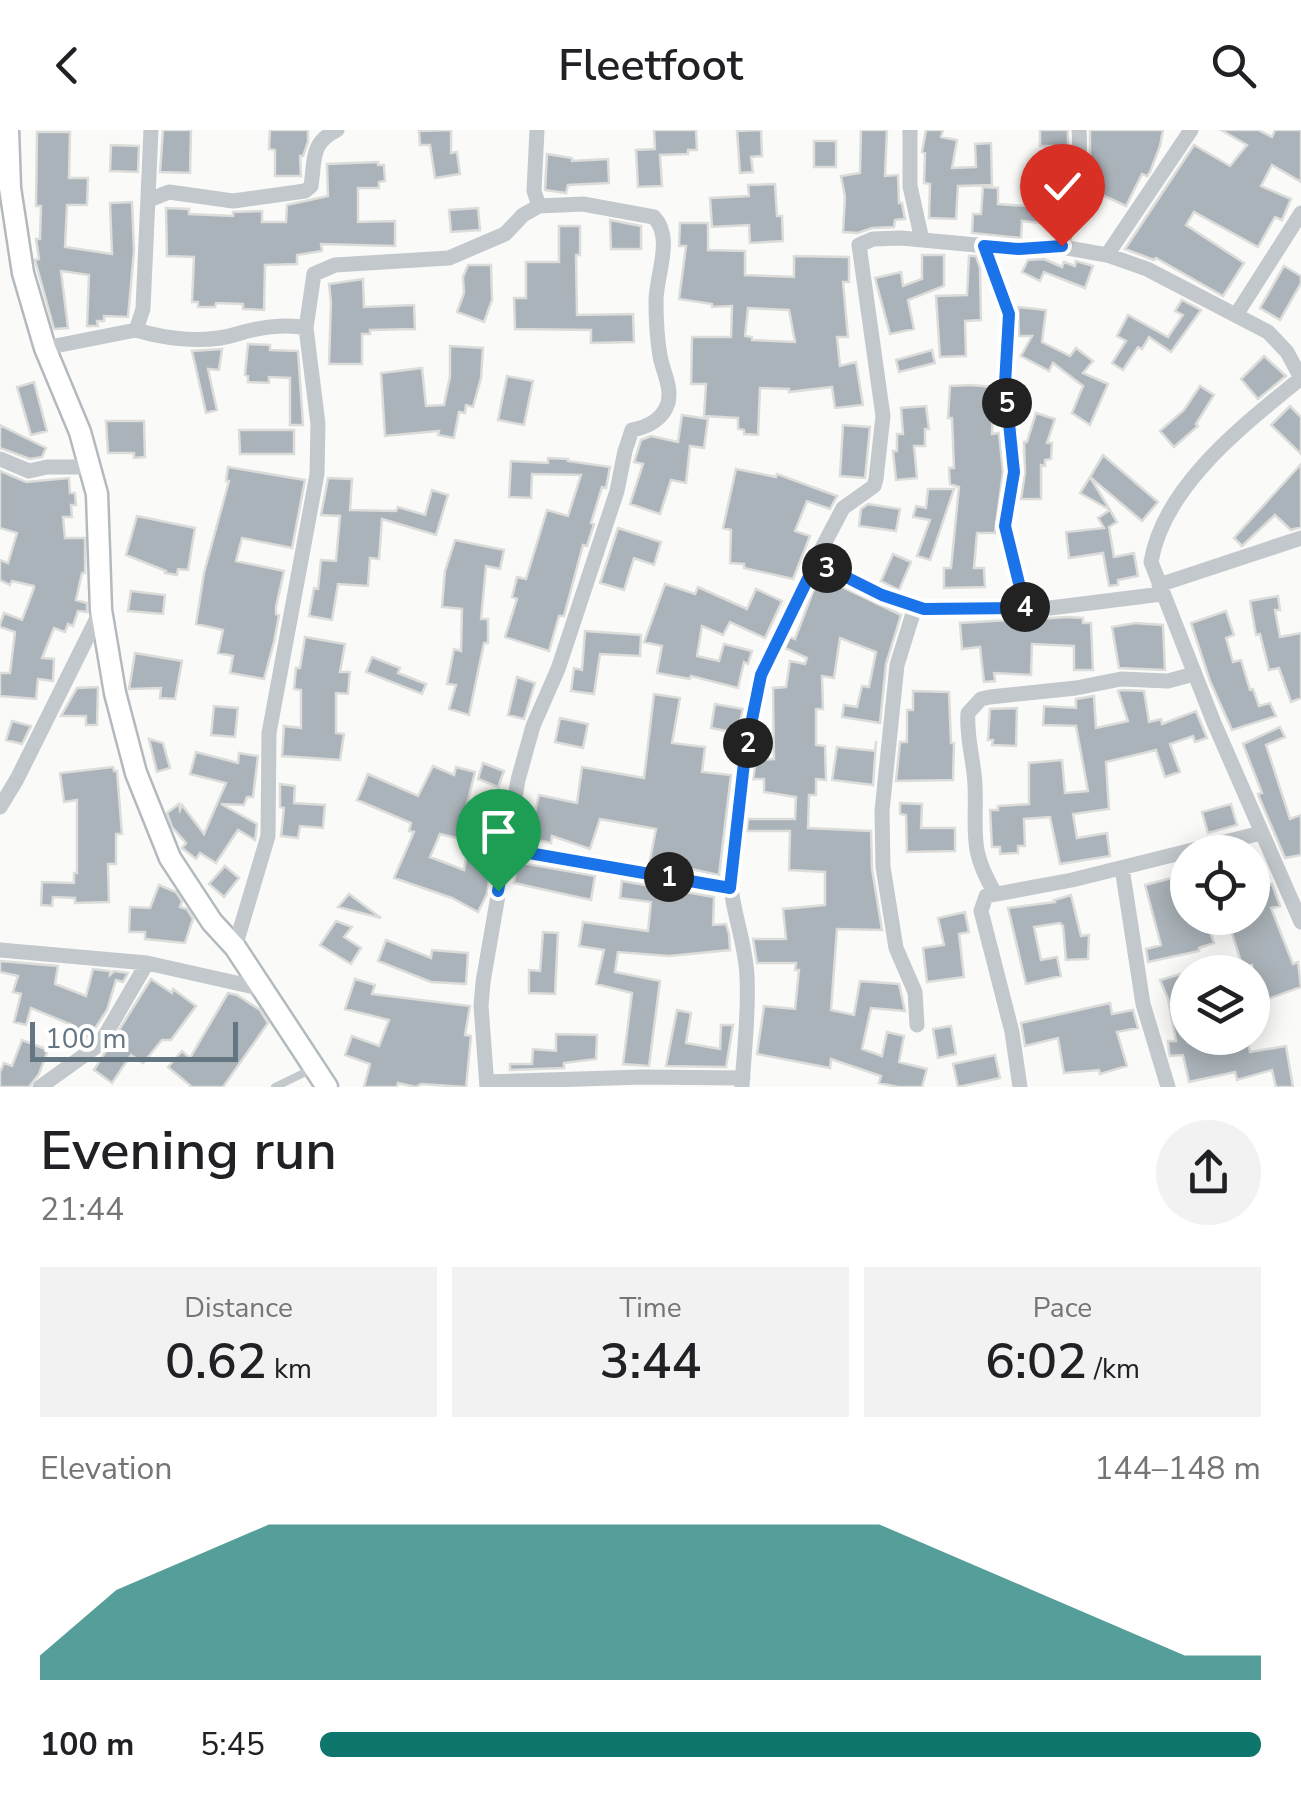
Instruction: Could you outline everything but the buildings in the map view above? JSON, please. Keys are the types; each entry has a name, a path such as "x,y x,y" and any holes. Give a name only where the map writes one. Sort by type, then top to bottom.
{"street":[{"path":"8,130 5,155 23,273 96,494 101,610 115,692 136,773 170,858 212,922 235,947 326,1087"},
{"path":"136,330 143,309 151,130"},
{"path":"149,200 169,192 233,202 305,191 311,186 316,148 321,139 337,130"},
{"path":"537,130 534,191 539,206"},
{"path":"910,130 910,186 922,240"},
{"path":"1062,246 1079,176 1079,130"},
{"path":"1107,255 1191,130"},
{"path":"235,947 268,836 269,733 317,474 318,424 306,328 314,274 322,269 382,260 449,258 505,234 522,216 539,206 583,204 658,219 663,232 656,294 657,335 669,398 666,409 649,427 632,430 617,491 558,668 533,726 518,780 482,982 488,1084 742,1082 748,976 730,888 745,754 761,675 843,508 874,486 876,479 883,416 859,245 873,238 1019,249 1062,246 1107,255 1147,269 1268,332 1287,352 1301,378 1235,432 1175,504 1156,535 1151,562 1194,674 1301,922"},
{"path":"1236,315 1301,213"},
{"path":"984,246 1009,314 1005,384 1014,472 1005,526 1025,608"},
{"path":"45,348 136,330 171,339 262,328 306,328"},
{"path":"0,459 29,471 90,467"},
{"path":"816,562 915,607 1025,608 1160,590 1301,538"},
{"path":"915,607 897,665 882,811 883,867 901,961 915,992 917,1024"},
{"path":"0,806 101,610"},
{"path":"994,893 974,849 975,781 968,712 981,699 990,697 1122,679 1168,682 1194,674"},
{"path":"1020,1087 1012,1032 981,911 986,896 1072,880 1261,833"},
{"path":"506,849 730,888"},
{"path":"1122,868 1143,1004 1168,1087"},
{"path":"0,950 147,962 259,988"},
{"path":"40,1087 100,1044 147,962"}],"lane":[{"path":"276,1087 314,1068"}],"route":[{"path":"498,891 506,849 730,888 745,754 761,675 816,562 902,604 924,609 1025,608 1005,526 1014,472 1005,384 1009,314 984,246 1062,246"}]}
